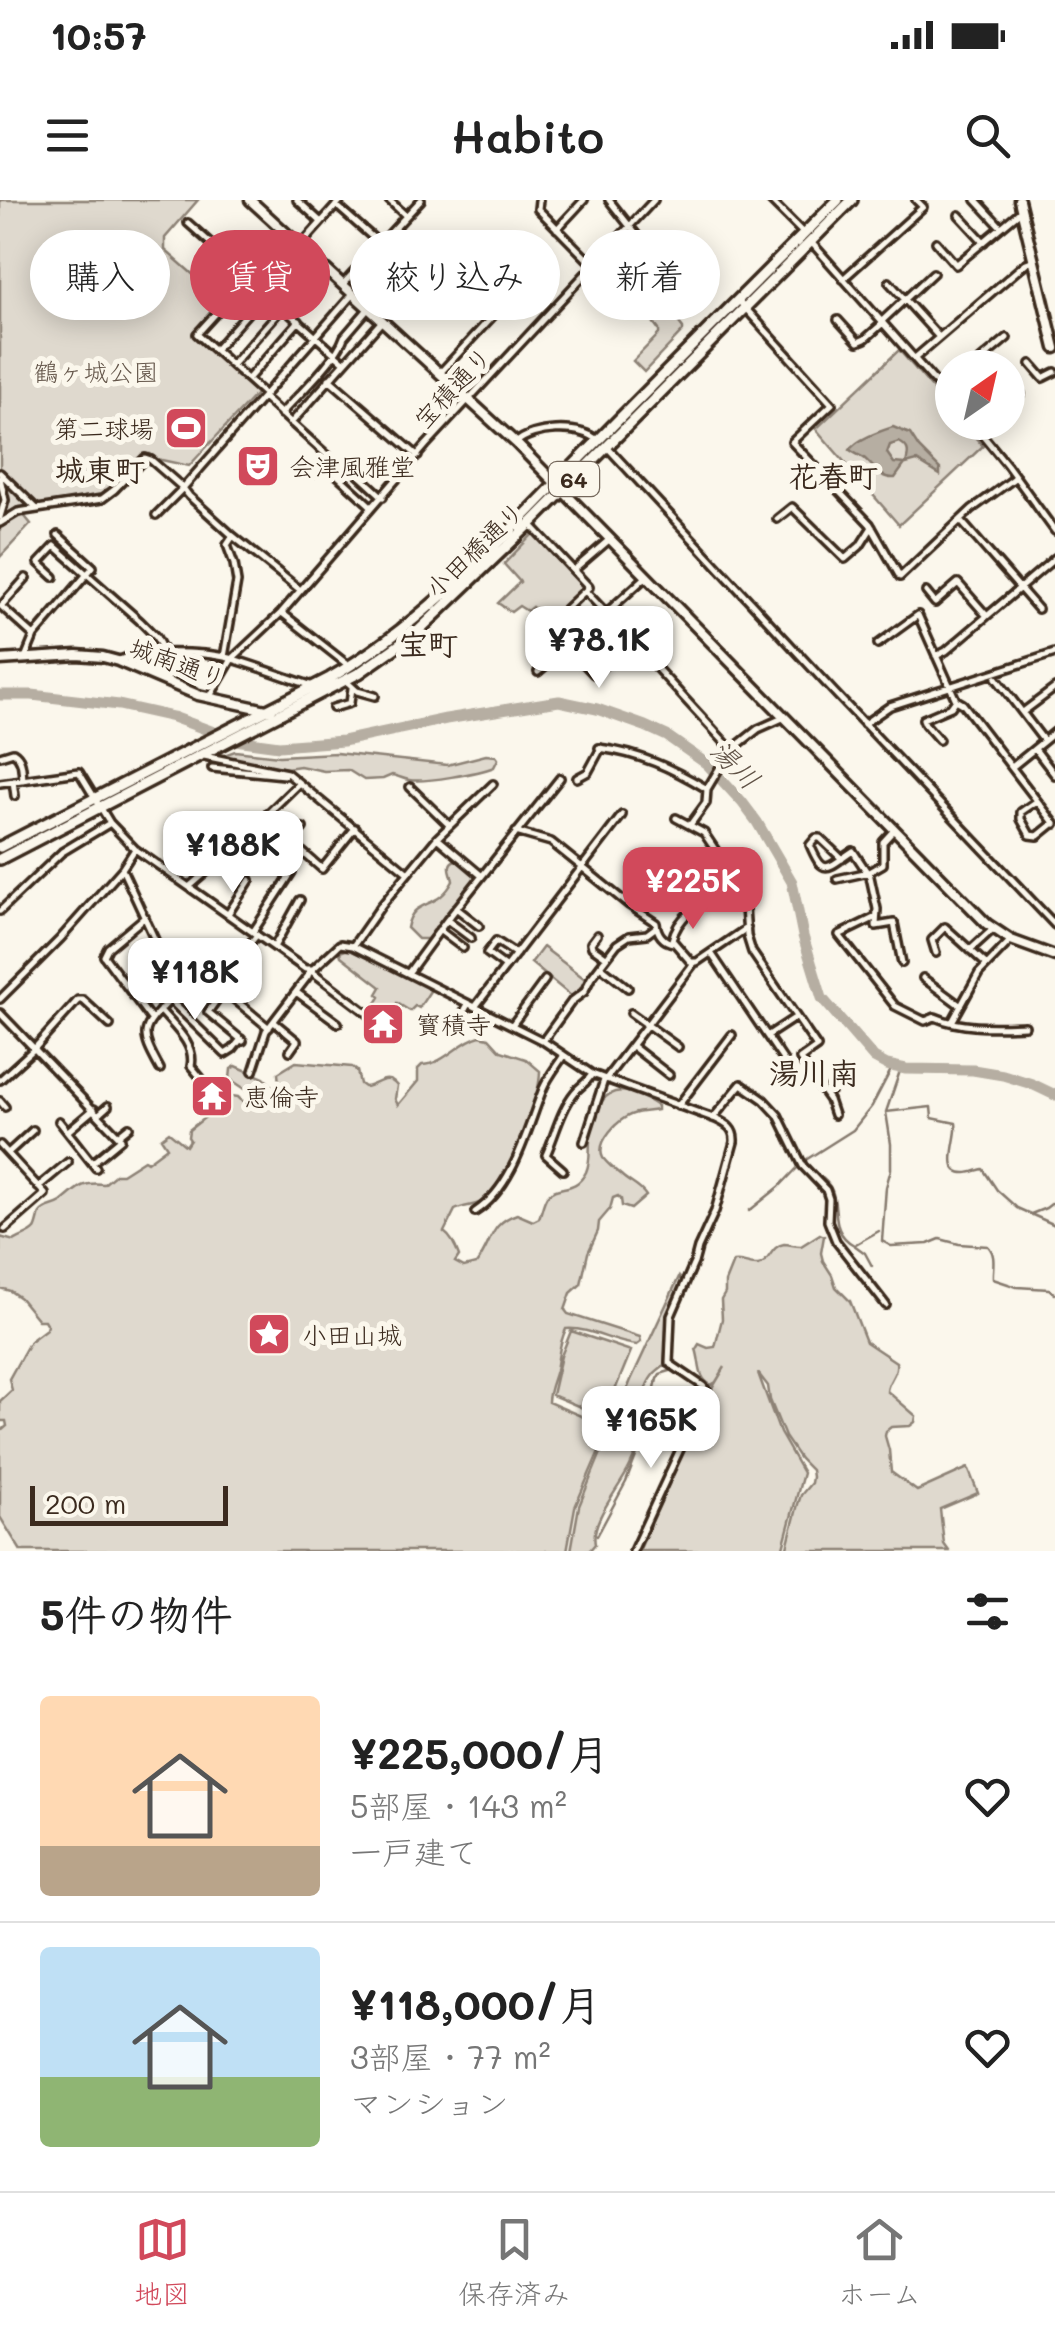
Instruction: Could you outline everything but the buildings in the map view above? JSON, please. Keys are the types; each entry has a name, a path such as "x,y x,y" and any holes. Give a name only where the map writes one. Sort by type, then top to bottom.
{"main road":[{"name":"小田橋通り","path":"807,238 838,200"},
{"name":"小田橋通り","path":"199,753 242,723 350,666 430,607 560,487 807,238 852,200"},
{"name":"小田橋通り","path":"0,847 136,788 199,753 349,684 416,632 530,524 560,487"},
{"name":"小田橋通り","path":"0,859 99,803"}],"street":[{"path":"250,200 282,230"},
{"path":"297,200 321,222"},
{"path":"389,200 406,216"},
{"path":"392,230 420,200"},
{"path":"539,200 538,209 580,252"},
{"path":"557,229 584,200"},
{"path":"609,200 633,230"},
{"name":"宝積通り","path":"626,230 654,200"},
{"path":"770,200 935,381"},
{"path":"843,280 923,207 916,200"},
{"path":"976,200 1002,228"},
{"path":"1020,200 1055,348"},
{"path":"314,230 339,202 366,230"},
{"path":"936,242 956,265 1022,210"},
{"path":"959,215 984,242"},
{"path":"188,223 196,230"},
{"path":"915,358 1034,260"},
{"path":"330,273 350,291"},
{"path":"838,320 858,342 866,339 933,273"},
{"path":"342,284 350,275"},
{"name":"宝積通り","path":"209,698 232,659 281,613 468,399 580,279"},
{"path":"889,282 938,336"},
{"path":"156,515 350,298"},
{"path":"742,304 832,404 792,442 872,526 900,577 972,509 1016,478"},
{"path":"210,320 197,334 328,456 312,474"},
{"path":"215,350 241,320"},
{"path":"232,365 272,320"},
{"path":"281,414 335,354 359,320"},
{"path":"440,374 489,320"},
{"path":"248,379 299,321 344,362"},
{"path":"291,423 382,321 516,443 993,928 1011,940 1055,956"},
{"path":"993,350 1007,338"},
{"path":"1031,364 1043,378 1055,372"},
{"path":"330,379 418,456"},
{"path":"516,443 528,434 572,430 591,434 602,443 1055,925"},
{"path":"986,440 1055,531"},
{"path":"0,520 18,512 102,498 145,458 300,590"},
{"path":"323,462 373,508"},
{"path":"350,466 383,497"},
{"path":"0,476 37,508"},
{"path":"0,476 4,500 0,520"},
{"path":"777,519 792,507 845,559 860,546 872,526"},
{"path":"960,521 1038,609"},
{"path":"530,524 588,585 548,626 594,674 632,641"},
{"path":"25,658 34,636 93,568 58,535"},
{"path":"224,657 237,582 226,545 233,536"},
{"path":"574,570 610,539"},
{"path":"54,577 39,562 55,546 140,621 165,653"},
{"path":"936,656 946,652 1055,558"},
{"path":"538,672 648,576"},
{"path":"26,578 1,606 34,636"},
{"path":"926,592 935,603 958,583 987,616"},
{"path":"585,591 730,751"},
{"path":"281,613 350,666"},
{"path":"878,644 918,616 956,700 963,704 1054,823 1038,836 1030,835 1021,820 1022,812 1037,801"},
{"path":"592,626 605,640 620,628"},
{"path":"864,724 884,708 1055,653"},
{"path":"118,661 135,654 224,657 314,686"},
{"name":"城南通り","path":"0,660 86,655 118,661 184,690 281,714"},
{"path":"996,678 1044,741"},
{"path":"333,708 350,703 349,684 376,696"},
{"path":"1022,712 1055,688"},
{"path":"939,740 923,719 951,708 956,700"},
{"path":"241,704 245,715 242,723"},
{"path":"690,825 706,803 707,788 730,751 758,729 784,717"},
{"path":"1012,767 1055,732"},
{"path":"577,778 588,772 600,748 649,759 707,788"},
{"path":"1034,748 1055,775"},
{"path":"199,753 285,772 408,873"},
{"path":"0,756 17,754 23,780"},
{"path":"212,768 285,772"},
{"path":"0,784 79,772 110,823 134,849 371,1016"},
{"path":"408,972 560,778"},
{"path":"12,781 15,796"},
{"path":"254,827 300,782"},
{"path":"353,946 437,838 492,784"},
{"path":"410,787 450,825"},
{"path":"453,1032 622,815"},
{"path":"676,818 704,834 744,893 752,952 817,1047 800,1059 825,1094 834,1115"},
{"path":"0,911 62,852 110,823"},
{"path":"189,887 233,849 222,824"},
{"path":"303,828 290,841 322,869 355,828"},
{"path":"836,879 868,872 883,864 883,842 895,829"},
{"path":"516,832 549,841 656,923 664,939 694,962"},
{"path":"437,838 482,876"},
{"path":"842,859 820,838 810,845 823,868 828,868 853,852 868,872 876,926 894,923 902,963"},
{"path":"0,1000 60,939 122,869 134,849"},
{"path":"122,869 155,940 170,1000 224,1054 242,1040 208,1012 224,990"},
{"path":"216,984 255,933 292,872"},
{"path":"228,914 250,880"},
{"path":"674,943 674,930 681,918 736,882"},
{"path":"274,947 300,900"},
{"path":"456,908 480,926"},
{"path":"876,916 838,936 895,1006 925,1022 935,1017 985,1027 1025,1026"},
{"path":"145,918 108,948 104,956 150,1018"},
{"path":"447,920 471,938"},
{"path":"542,1041 624,938 648,934 656,927"},
{"path":"936,953 932,940 945,927 987,964"},
{"path":"584,1142 604,1080 694,962 748,928"},
{"path":"970,950 993,928"},
{"path":"440,930 463,948"},
{"path":"597,934 592,947 606,958"},
{"path":"952,1022 980,973 1011,940"},
{"path":"506,967 487,954 496,941 516,954"},
{"path":"253,1071 263,1038 310,970 337,946 353,946 542,1041 604,1080 730,1127 734,1142 716,1211 671,1316 669,1364 707,1392 633,1551"},
{"path":"711,953 784,1060"},
{"path":"160,965 175,961 181,954"},
{"path":"600,966 628,988"},
{"path":"199,970 298,1040 290,1050"},
{"path":"923,978 961,1006"},
{"path":"512,1025 546,980"},
{"path":"296,992 338,1023"},
{"path":"0,1080 34,1050 78,1000 83,1000 110,1025"},
{"path":"160,1069 146,1026 170,1000"},
{"path":"160,1010 192,1049 191,1066 201,1078"},
{"path":"0,1012 122,1139 94,1165 59,1120"},
{"path":"631,1013 678,1047"},
{"path":"767,1036 796,1017"},
{"path":"678,1106 732,1036"},
{"path":"632,1046 669,1075"},
{"path":"475,1212 497,1191 518,1154 542,1092 564,1055"},
{"path":"562,1170 546,1155 576,1090 586,1086 592,1074"},
{"path":"825,1094 845,1081"},
{"path":"713,1118 741,1084 778,1115 802,1166 826,1190 828,1221 836,1241 886,1305"},
{"path":"68,1131 108,1106"},
{"path":"119,1136 129,1127"},
{"path":"8,1153 33,1130"},
{"path":"0,1145 45,1194 4,1229"},
{"path":"38,1186 68,1162"}],"green space":[{"name":"鶴ヶ城公園","path":"0,200 198,200 170,232 30,230 30,320 170,320 170,254 190,272 190,320 209,320 196,335 257,389 256,394 189,466 150,454 104,500 22,513 31,524 0,557"},
{"path":"652,320 677,320 683,328 644,372 633,361 659,330"},
{"path":"899,350 935,391 935,440 978,440 983,446 899,525 816,429"},
{"path":"535,532 586,587 549,622 532,607 527,611 519,606 511,612 498,603 520,582 504,564"},
{"path":"235,751 279,756 336,753 447,765 486,755 498,759 494,767 451,777 416,781 392,775 364,780 348,770 287,768 225,758 224,755"},
{"path":"456,860 474,874 474,880 427,939 418,939 407,928 410,918 447,891 453,881 450,866"},
{"path":"543,947 585,979 583,989 571,996 531,963"},
{"path":"348,949 432,988 419,1008 415,1006 410,1011 397,1003 388,1015 375,1005 381,987 341,956 340,952"},
{"path":"480,1036 489,1038 501,1051 526,1059 540,1071 529,1120 504,1176 485,1200 455,1210 444,1232 458,1253 455,1262 464,1267 476,1264 501,1223 517,1214 533,1221 539,1218 551,1192 582,1179 589,1164 597,1110 610,1094 629,1092 657,1106 657,1110 627,1116 605,1138 603,1158 646,1196 631,1209 622,1206 618,1196 613,1198 599,1222 581,1284 571,1293 565,1310 640,1337 641,1342 628,1344 575,1329 566,1329 564,1334 548,1402 609,1428 575,1507 567,1551 21,1551 0,1517 0,1432 7,1426 6,1421 0,1421 0,1401 12,1390 9,1379 30,1341 47,1325 20,1298 0,1288 0,1237 14,1241 28,1234 36,1228 42,1210 80,1187 104,1184 116,1174 147,1162 167,1147 161,1138 169,1132 186,1146 189,1130 232,1096 253,1101 251,1093 230,1079 231,1069 236,1066 264,1078 273,1087 279,1084 278,1073 296,1062 352,1067 364,1087 385,1080 393,1082 397,1086 398,1105 418,1081 422,1065 438,1061"},
{"path":"820,1234 824,1236 823,1261 836,1287 850,1301 866,1342 896,1362 887,1391 916,1416 910,1426 886,1431 891,1472 917,1491 968,1468 978,1493 940,1509 944,1544 949,1551 786,1551 801,1495 811,1483 811,1470 785,1437 768,1386 758,1373 780,1433 803,1473 782,1551 639,1551 716,1382 711,1385 701,1374 696,1349 699,1344 715,1347 722,1319 721,1300 733,1262 758,1265 779,1245 801,1246"},
{"path":"679,1277 682,1281 668,1320 664,1365 646,1389 639,1444 601,1515 595,1544 589,1551 571,1551 579,1506"},
{"path":"571,1331 631,1351 604,1417 552,1395"}],"shaded area":[{"path":"893,427 910,434 940,469 940,475 917,461 906,464 907,449 899,442 890,445 887,453 894,463 905,464 895,478 881,474 850,450 863,439"}],"waterway":[{"name":"湯川","path":"0,695 119,705 173,717 235,740 279,746 343,741 559,701 645,726 707,764 757,822 792,882 822,998 874,1058 906,1069 973,1070 1003,1075 1055,1095"},
{"path":"749,1211 804,1161 853,1130 872,1106 893,1066"},
{"path":"901,1068 886,1112 891,1169 882,1241 891,1246 928,1244 940,1239 988,1246 993,1258 993,1279 1017,1287 1049,1289 1055,1294"},
{"path":"886,1112 931,1107 932,1118 956,1123 954,1168 966,1173 983,1169 997,1190 1017,1208 1055,1225"},
{"path":"818,1175 832,1191 839,1229 845,1238 854,1245 879,1231"},
{"path":"1031,1214 1055,1201"},
{"path":"854,1245 865,1253 872,1266"},
{"path":"597,1536 626,1482 645,1433 657,1379 670,1371"}],"place":[{"name":"第二球場","path":"186,428"},
{"name":"会津風雅堂","path":"258,466"},
{"name":"寳積寺","path":"383,1024"},
{"name":"恵倫寺","path":"212,1096"},
{"name":"小田山城","path":"269,1334"}],"district":[{"name":"城東町","path":"100,469"},
{"name":"花春町","path":"833,475"},
{"name":"宝町","path":"428,643"},
{"name":"湯川南","path":"814,1072"}]}
